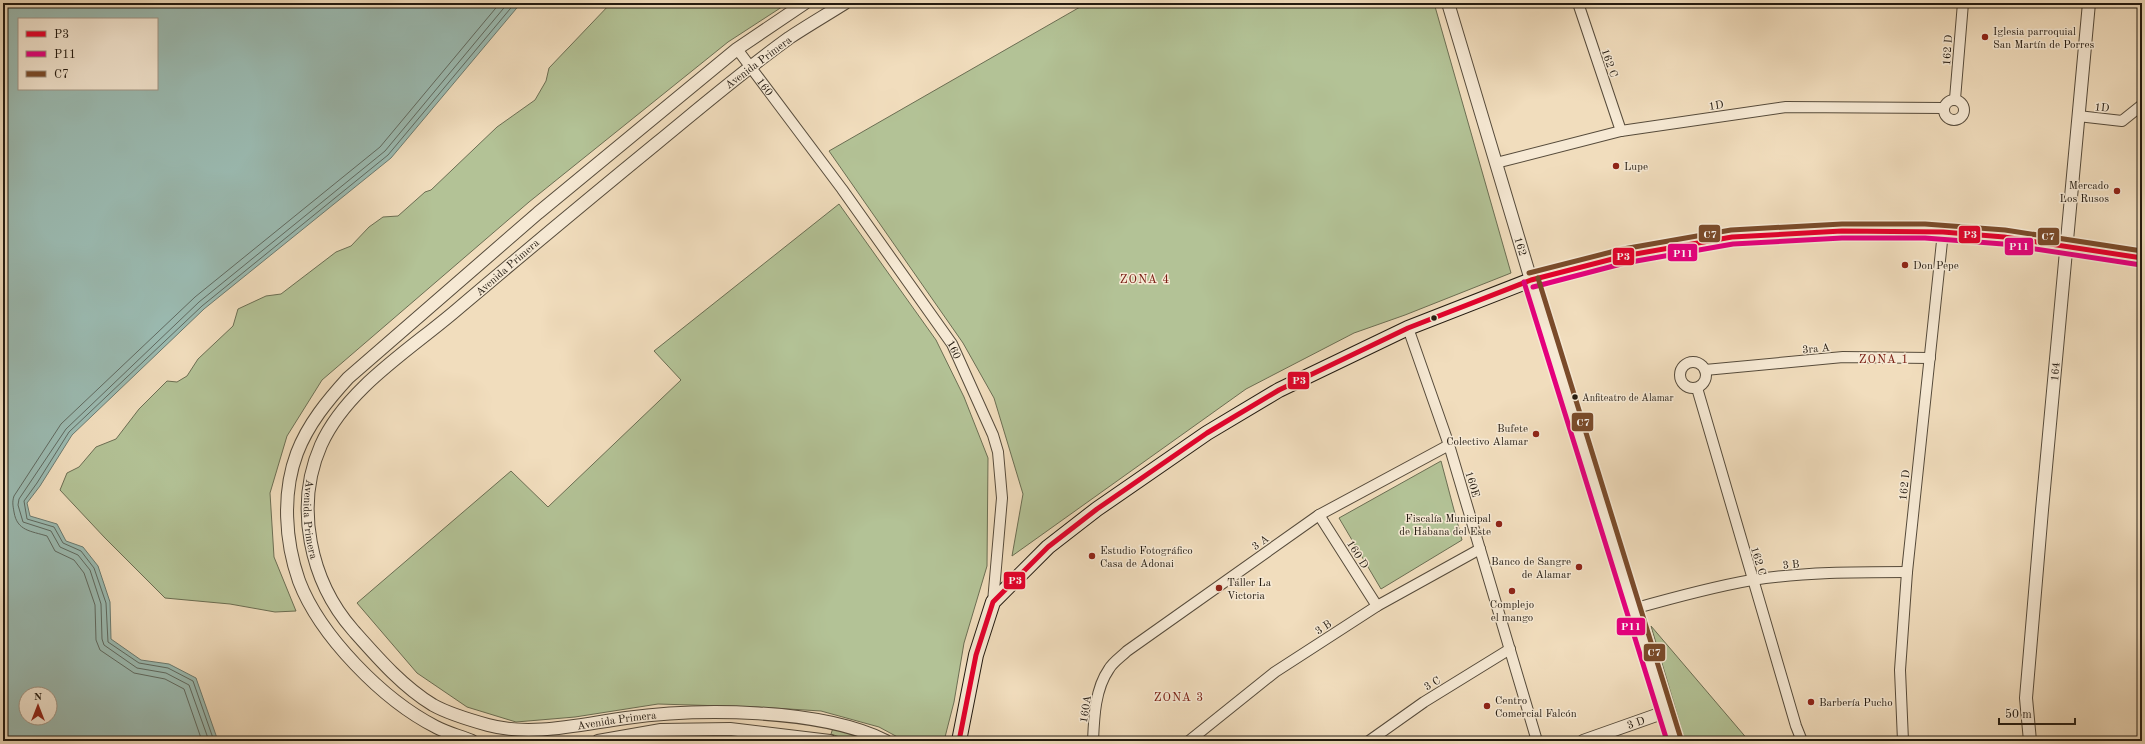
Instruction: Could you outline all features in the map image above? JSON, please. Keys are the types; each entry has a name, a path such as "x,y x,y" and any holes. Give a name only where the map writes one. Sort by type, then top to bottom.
{"main road":[{"path":"993,602 1011,581 1048,547 1097,509 1207,433 1278,390 1408,328 1531,280 1624,256 1732,238 1842,231 1943,232 2004,237 2066,245 2142,258"},
{"name":"162","path":"1531,280 1674,741"},
{"name":"160","path":"958,741 967,707 976,655 993,602"},
{"name":"160","path":"967,707 969,741"}],"street":[{"name":"Avenida Primera","path":"472,741 436,727 397,703 362,672 318,618 299,581 287,531 289,485 297,453 310,426 326,403 348,378 538,213 737,49 805,3"},
{"name":"Avenida Primera","path":"845,3 793,36 751,66 553,228 443,323 361,389 334,422 321,446 309,485 311,549 323,584 336,608 348,625 384,666 432,704 450,713 492,726 523,730 559,728 647,716 700,713 764,714 824,721 886,741"},
{"name":"162","path":"1448,3 1531,280"},
{"name":"162 C","path":"1578,3 1621,131"},
{"name":"162 D","path":"1955,99 1963,3"},
{"name":"164","path":"2030,741 2026,698 2089,3"},
{"name":"160","path":"737,49 842,189 952,344 993,435 998,452 1002,498 993,602"},
{"path":"1955,99 1962,103 1964,107 1961,118 1957,120 1949,119 1946,116 1944,108 1947,102 1955,99"},
{"name":"1D","path":"2078,116 2122,121 2142,105"},
{"name":"1D","path":"1496,163 1621,131 1786,107 1944,108"},
{"path":"538,213 553,228"},
{"name":"162 D","path":"1903,741 1900,670 1907,572 1943,232"},
{"name":"160E","path":"1408,328 1449,445 1537,741"},
{"name":"3ra A","path":"1705,370 1843,358 1930,358"},
{"path":"1691,363 1699,364 1705,370 1706,378 1701,386 1697,388 1687,386 1681,380 1684,366 1691,363"},
{"path":"348,378 361,389"},
{"name":"162 C","path":"1697,388 1796,726 1802,741"},
{"name":"3 A","path":"1102,681 1110,667 1127,652 1319,515 1449,445"},
{"name":"160 D","path":"1319,515 1377,606"},
{"name":"3 B","path":"1189,741 1275,672 1377,606 1480,549"},
{"name":"3 B","path":"1633,609 1690,593 1753,580 1829,573 1907,572"},
{"path":"318,618 336,608"},
{"name":"3 C","path":"1368,741 1424,702 1510,649"},
{"name":"160A","path":"1093,741 1096,707 1102,681"},
{"name":"3 D","path":"1584,741 1665,712"},
{"name":"Avenida Primera","path":"598,741 661,730 730,729 830,741"}],"green space":[{"path":"611,3 788,3 728,42 529,202 322,380 287,436 270,493 274,557 296,611 275,612 230,604 165,598 60,490 67,473 79,467 96,447 116,439 139,409 167,381 177,382 187,376 198,359 233,326 238,309 266,296 281,294 336,252 351,246 369,227 383,217 398,216 425,192 431,190 497,127 535,100 546,81 549,68"},
{"path":"1087,3 1434,3 1511,273 1405,315 1354,333 1246,389 1012,556 1023,494 994,398 963,343 829,151"},
{"path":"839,204 936,340 964,397 988,458 987,566 964,643 954,702 944,741 905,741 879,727 821,711 757,707 658,704 575,717 516,722 467,707 417,673 357,603 511,471 548,507 681,380 654,351"},
{"path":"1441,461 1462,540 1381,589 1339,518"},
{"path":"1651,626 1749,741 1685,741"},
{"path":"833,728 869,741 851,741 831,734"}],"water":[{"path":"3,3 521,3 391,158 204,309 72,435 40,486 27,503 30,516 57,524 66,541 83,547 98,566 110,602 111,639 141,660 169,664 196,678 218,741 3,741"}],"transit line":[{"name":"C7","path":"1529,273 1623,249 1731,230 1842,224 1925,224 2005,230 2142,251"},
{"name":"P3","path":"959,741 976,655 993,602 1048,547 1097,509 1207,433 1279,390 1408,328 1531,280 1624,256 1732,237 1842,231 1943,232 2004,237 2142,258"},
{"name":"P11","path":"1533,287 1625,263 1733,244 1842,238 1925,238 2003,244 2141,265"},
{"name":"C7","path":"1538,278 1681,739"},
{"name":"P11","path":"1524,282 1667,741"}],"place":[{"name":"Iglesia parroquial San Martín de Porres","path":"1985,37"},
{"name":"Lupe","path":"1616,166"},
{"name":"Mercado Los Rusos","path":"2117,191"},
{"name":"Don Pepe","path":"1905,265"},
{"name":"Anfiteatro de Alamar","path":"1575,397"},
{"name":"Bufete Colectivo Alamar","path":"1536,434"},
{"name":"Fiscalía Municipal de Habana del Este","path":"1499,524"},
{"name":"Estudio Fotográfico Casa de Adonai","path":"1092,556"},
{"name":"Banco de Sangre de Alamar","path":"1579,567"},
{"name":"Taller La Victoria","path":"1219,588"},
{"name":"Complejo el mango","path":"1512,591"},
{"name":"Barbería Pucho","path":"1811,702"},
{"name":"Centro Comercial Falcón","path":"1487,706"}],"district":[{"name":"ZONA 4","path":"1145,279"},
{"name":"ZONA 1","path":"1884,359"},
{"name":"ZONA 3","path":"1179,697"}]}
